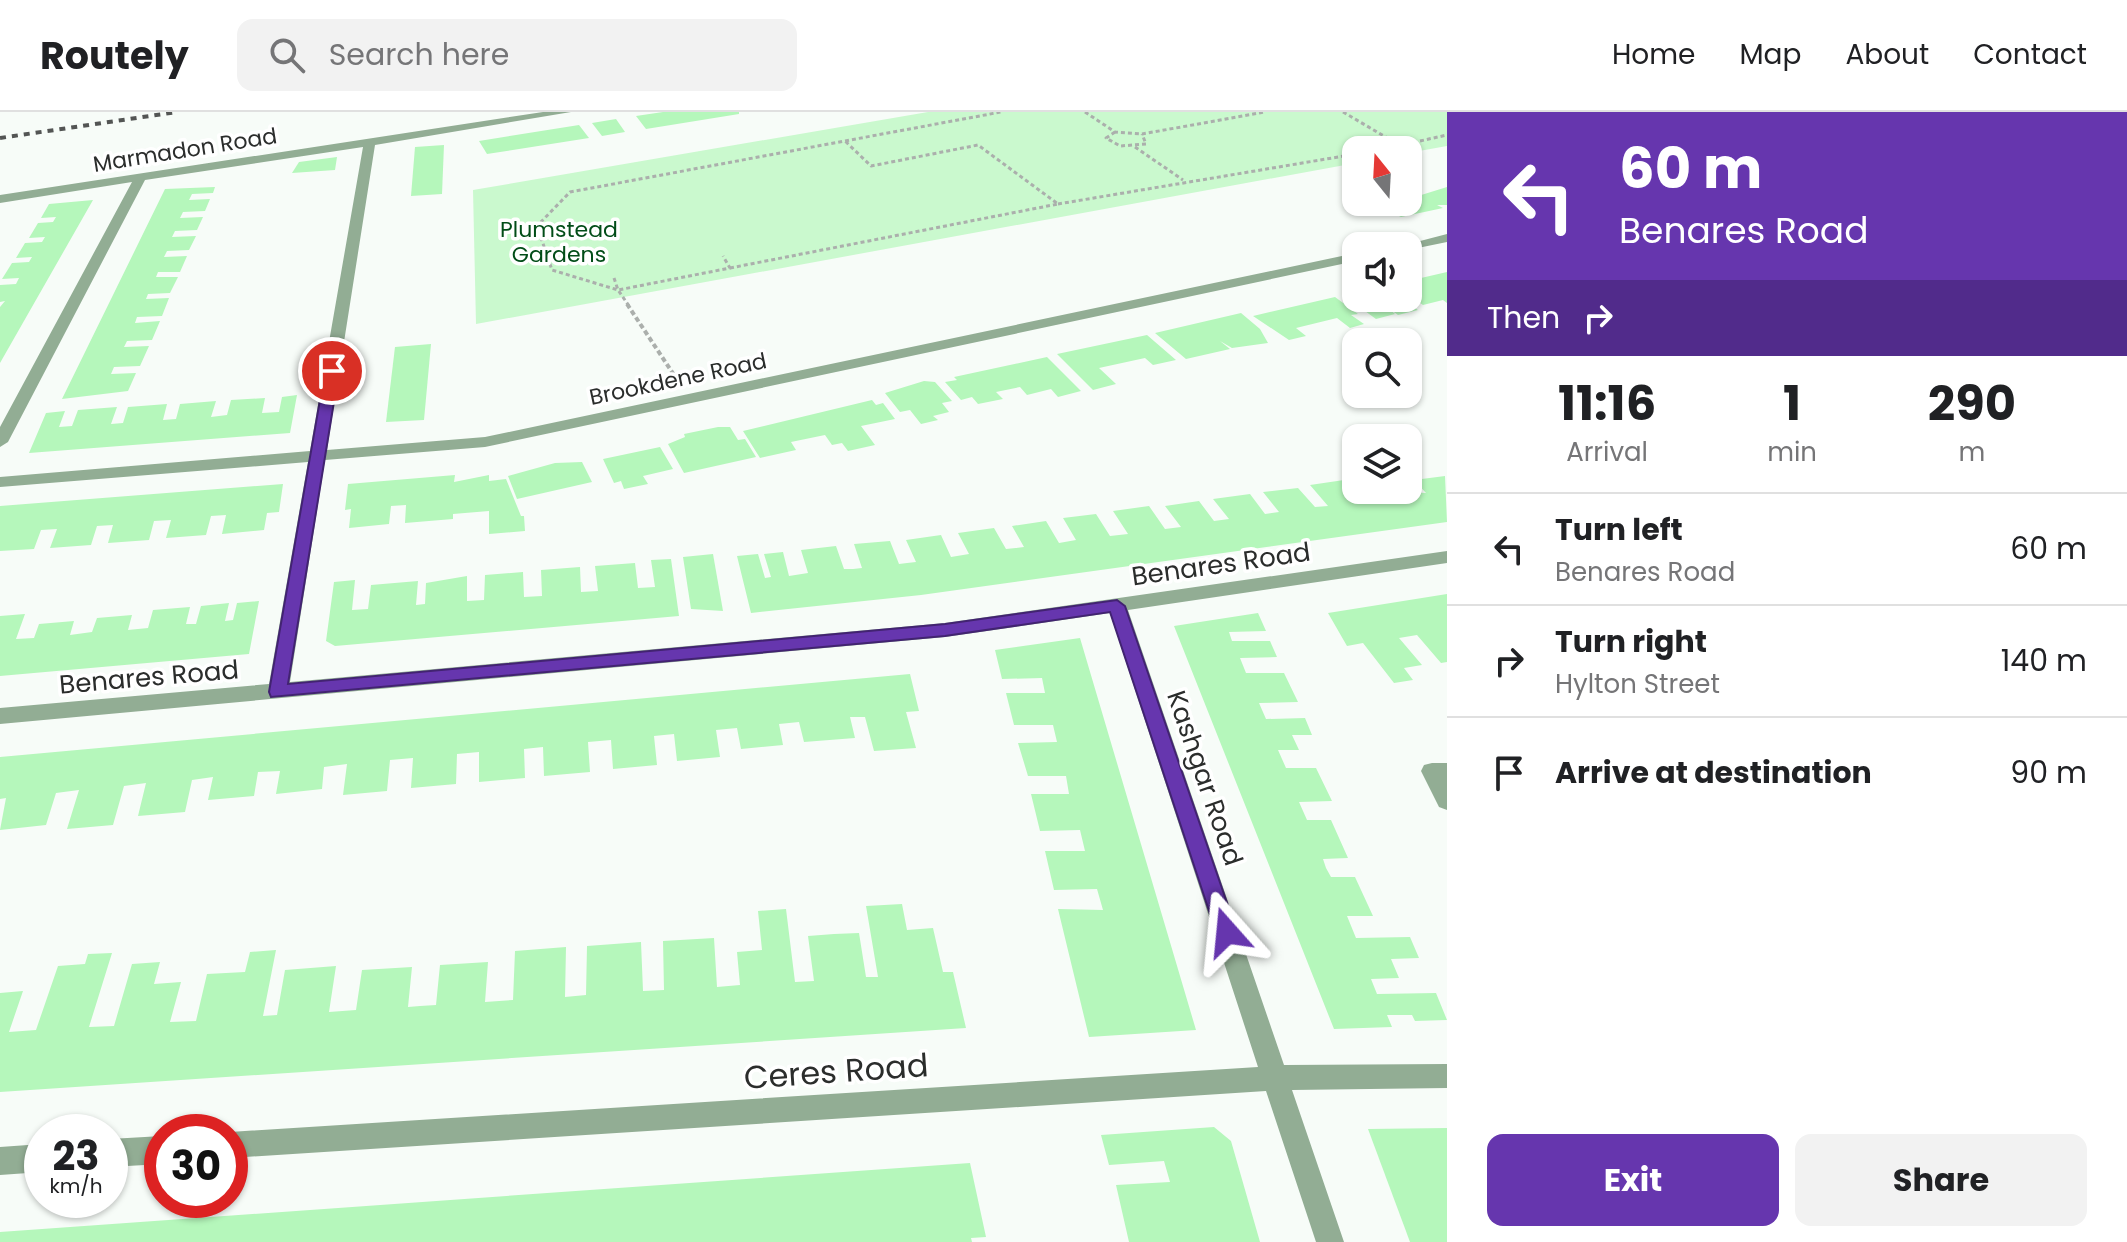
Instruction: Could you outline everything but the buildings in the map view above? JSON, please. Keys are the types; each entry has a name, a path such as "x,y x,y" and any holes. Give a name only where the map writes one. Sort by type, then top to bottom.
{"street":[{"name":"Marmadon Road","path":"0,199 565,112"},
{"path":"278,692 370,142"},
{"path":"0,442 141,177"},
{"path":"1422,243 1447,238"},
{"name":"Brookdene Road","path":"0,482 485,442 1342,260"},
{"name":"Benares Road","path":"0,716 930,632 1447,557"},
{"name":"Kashgar Road","path":"1117,606 1330,1242"},
{"path":"1447,771 1432,771 1447,801"},
{"name":"Ceres Road","path":"248,1144 1275,1078 1447,1076"},
{"path":"0,1161 24,1159"}],"path":[{"path":"1001,112 570,192 537,226 552,270 618,290 1058,204 1342,156"},
{"path":"1085,112 1115,132"},
{"path":"1142,134 1146,144 1134,146 1111,143 1106,138 1115,132 1142,134 1265,112"},
{"path":"1343,112 1385,136"},
{"path":"1422,141 1447,135"},
{"path":"843,139 871,166 978,145 1058,204"},
{"path":"1134,146 1183,181"},
{"path":"723,256 730,268"},
{"path":"614,278 618,290 690,399"}],"green space":[{"name":"Plumstead Gardens","path":"928,112 1447,112 1447,146 1422,150 1422,136 1342,136 1342,166 476,324 473,190"}],"railway":[{"path":"0,138 177,112"}],"route":[{"path":"332,371 278,692 945,630 1117,606 1227,932"}]}
